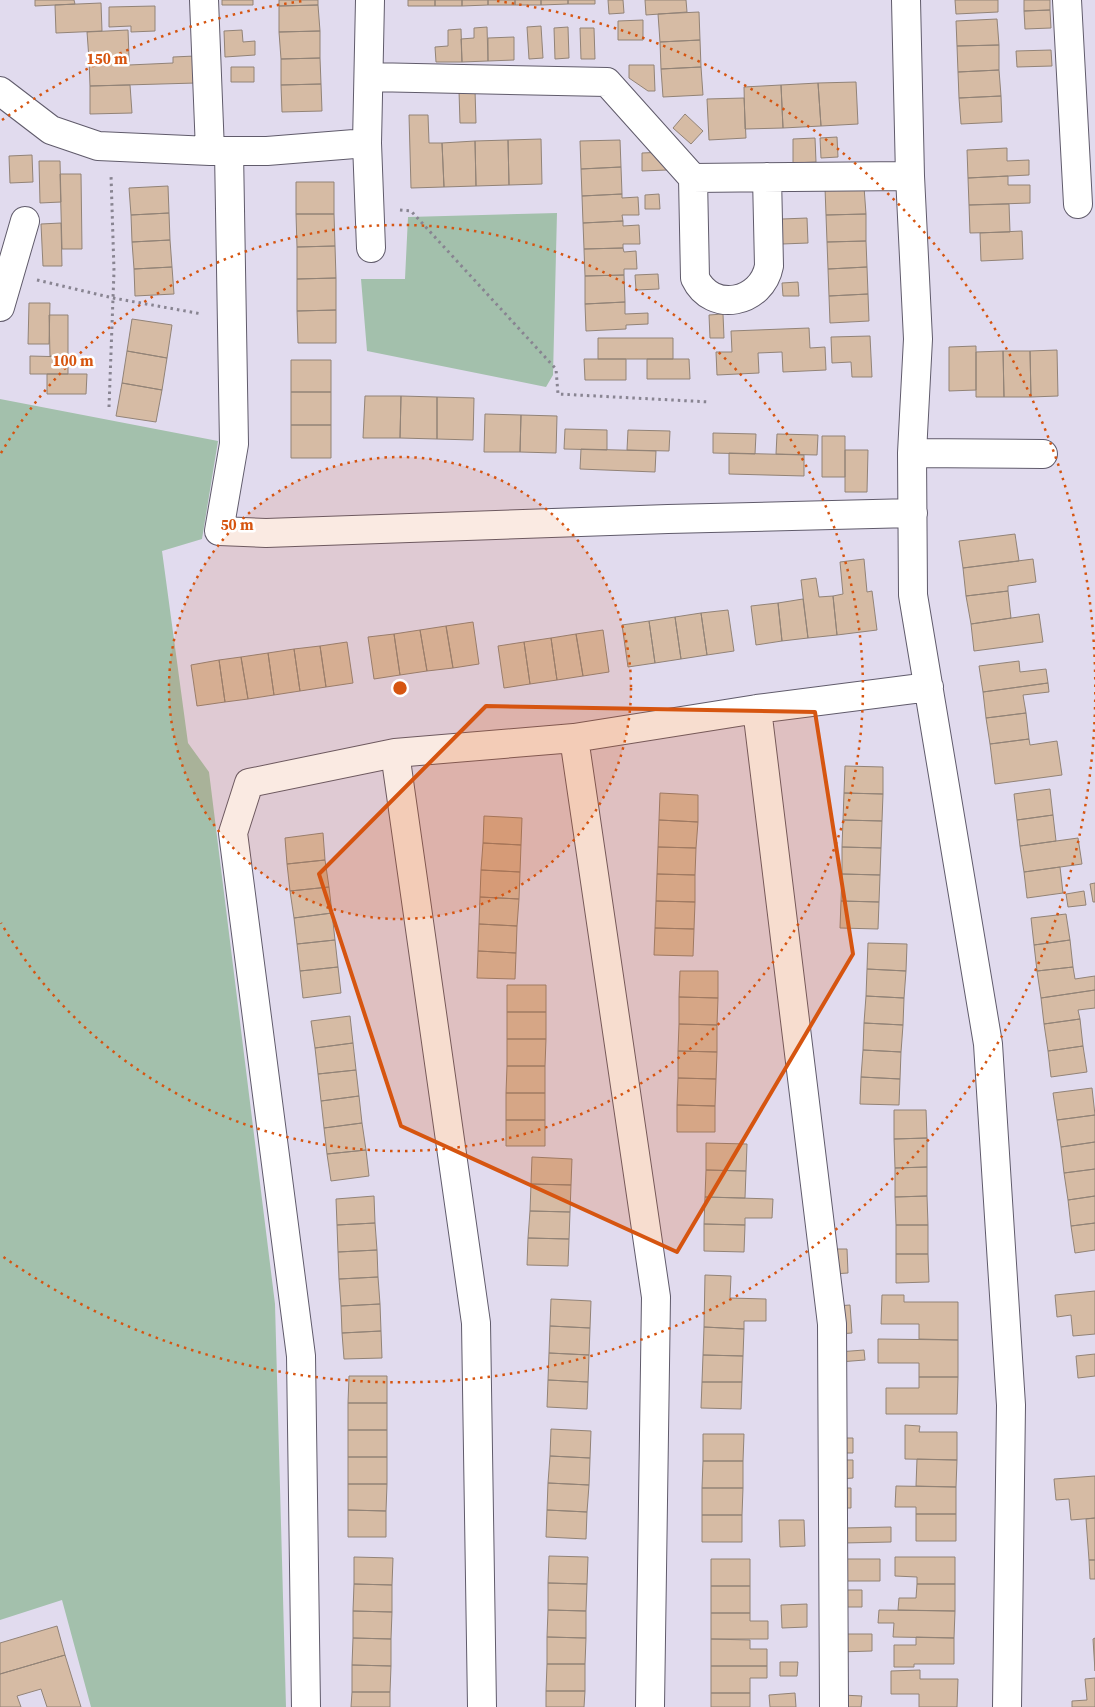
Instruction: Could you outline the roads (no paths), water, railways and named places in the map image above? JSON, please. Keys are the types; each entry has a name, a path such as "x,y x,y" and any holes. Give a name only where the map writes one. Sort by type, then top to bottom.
{"street":[{"path":"204,0 219,151 232,319 234,444 219,531 266,533 668,518 913,513"},
{"path":"370,0 370,77 367,143 371,248"},
{"path":"906,0 910,176 918,339 912,453 913,595 988,1044 1011,1405 1007,1707"},
{"path":"1067,0 1078,204"},
{"path":"370,77 607,82 693,178 694,278 698,286 714,299 746,298 752,294 767,276 769,266 767,177"},
{"path":"0,91 51,130 98,146 219,151 267,150 367,143"},
{"path":"693,178 910,176"},
{"path":"0,307 25,222"},
{"path":"912,453 1043,454"},
{"path":"306,1707 301,1356 232,833 249,783 396,753 574,738 757,709 929,687"},
{"path":"757,709 832,1324 834,1707"},
{"path":"574,738 656,1297 650,1707"},
{"path":"396,753 476,1323 482,1707"}]}
